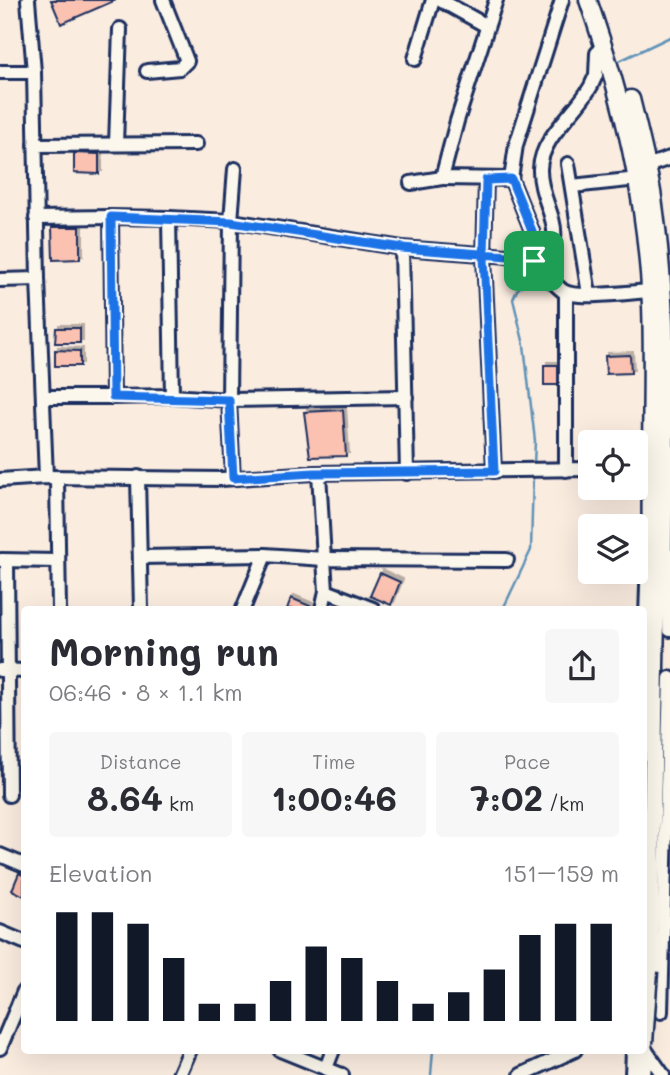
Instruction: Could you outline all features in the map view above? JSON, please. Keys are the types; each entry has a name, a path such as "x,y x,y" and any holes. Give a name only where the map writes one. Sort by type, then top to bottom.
{"main road":[{"path":"588,0 613,60"},
{"path":"598,0 666,271 668,411 650,468"},
{"path":"642,172 650,291 650,468 658,548 647,1001"},
{"path":"642,1075 644,1054"}],"street":[{"path":"28,0 34,72 36,218 44,397 52,478 59,606"},
{"path":"147,71 180,68 187,61 163,0"},
{"path":"415,59 433,0"},
{"path":"440,0 487,26"},
{"path":"442,178 496,0"},
{"path":"539,265 532,231 511,179 516,145 562,0"},
{"path":"116,144 120,29"},
{"path":"539,265 552,250 555,235 541,188 542,156 551,139 585,96 596,75 597,53 613,60"},
{"path":"0,72 34,72"},
{"path":"35,145 196,144"},
{"path":"572,186 642,172 670,158"},
{"path":"568,164 589,294"},
{"path":"233,478 229,400 231,222 235,169"},
{"path":"411,183 442,178 511,179"},
{"path":"486,180 484,257 494,471"},
{"path":"111,217 113,397"},
{"path":"36,218 169,218 231,222 402,248 484,257 521,257 539,265 566,293 650,291"},
{"path":"169,218 172,396"},
{"path":"402,248 407,473"},
{"path":"0,280 38,279"},
{"path":"566,293 566,470"},
{"path":"44,397 172,396 229,400 406,397"},
{"path":"0,480 233,478 578,470"},
{"path":"319,474 326,590 323,606"},
{"path":"138,477 141,606"},
{"path":"646,606 648,554 658,548 670,563 670,630"},
{"path":"244,606 265,555"},
{"path":"140,556 265,555 324,559 507,560"},
{"path":"9,795 4,671 4,560 57,561"},
{"path":"326,590 366,606"},
{"path":"647,1017 666,1009 670,678"},
{"path":"0,855 21,864"},
{"path":"0,932 21,941"},
{"path":"0,1048 6,1018 21,995"},
{"path":"647,1051 663,1075"},
{"path":"179,1075 188,1054"},
{"path":"290,1054 342,1075"},
{"path":"326,1068 331,1054"},
{"path":"521,1075 566,1054"},
{"path":"632,1075 633,1054"}],"building":[{"path":"51,0 116,0 61,24"},
{"path":"74,153 99,154 99,174 74,173"},
{"path":"52,227 80,227 80,259 53,260"},
{"path":"56,328 80,328 80,343 55,343"},
{"path":"55,350 80,351 80,366 55,366"},
{"path":"630,355 631,373 606,374 605,356"},
{"path":"544,365 558,365 558,385 544,385"},
{"path":"343,410 346,456 310,457 304,412"},
{"path":"380,573 400,582 391,605 370,596"},
{"path":"291,598 310,606 288,606"},
{"path":"19,873 21,894 12,890"}],"waterway":[{"path":"613,64 670,37"},
{"path":"534,465 535,441 524,345 513,299 517,290 538,269"},
{"path":"504,606 531,550 533,475"},
{"path":"431,1075 433,1054"}],"route":[{"path":"534,261 521,257 484,257 402,248 231,222 111,217 113,397 172,396 229,400 233,478 314,473 494,471 484,257 486,180 511,179 526,209 532,231 534,261"}]}
